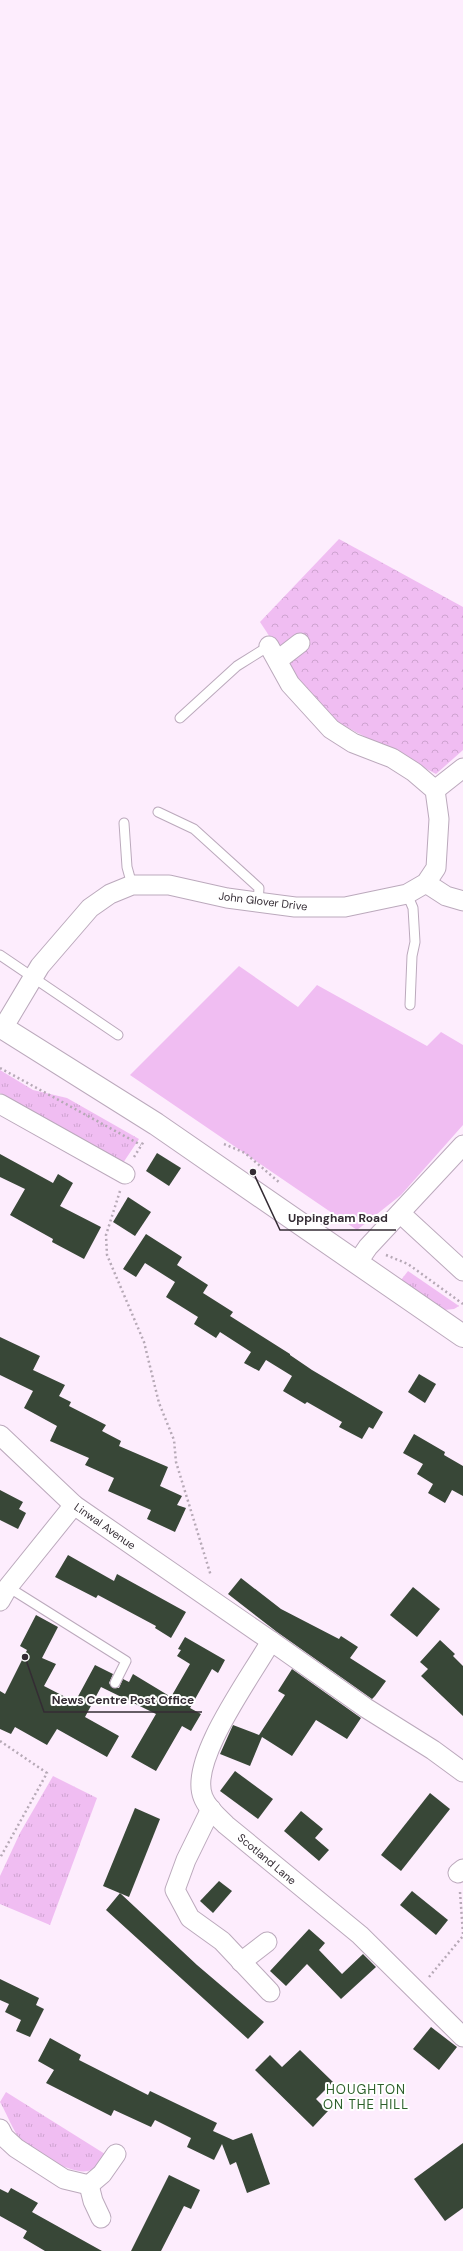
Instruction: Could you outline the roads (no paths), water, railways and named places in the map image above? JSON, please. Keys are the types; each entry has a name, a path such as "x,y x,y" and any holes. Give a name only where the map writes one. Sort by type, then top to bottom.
{"highway":[{"path":"1,1027 156,1124 463,1336"}],"street":[{"path":"300,643 274,653 290,684 331,729 353,743 392,758 414,772 435,790 463,768"},
{"name":"John Glover Drive","path":"1,1027 33,977 90,908 110,894 132,885 169,885 227,898 295,907 345,907 407,894 426,883 436,868 439,819 435,790"},
{"path":"426,883 446,896 463,901"},
{"path":"0,1104 125,1174"},
{"path":"356,1263 368,1247 463,1145"},
{"path":"400,1213 463,1271"},
{"name":"Linwal Avenue","path":"0,1435 74,1505 221,1605 271,1641"},
{"path":"4,1594 74,1505"},
{"path":"271,1641 366,1708 432,1750 463,1772"},
{"name":"Scotland Lane","path":"271,1641 256,1667 234,1698 207,1756 201,1776 202,1796 211,1809 226,1825 360,1935 463,2037"},
{"path":"211,1809 186,1860 175,1890 190,1918 222,1941 270,1992"},
{"path":"241,1962 267,1942"},
{"path":"0,2129 4,2137 16,2148 64,2179 89,2185"},
{"path":"89,2185 102,2174 116,2154"},
{"path":"89,2185 93,2201 101,2218"}],"lane":[{"path":"180,718 237,666 274,653"},
{"path":"158,812 194,829 243,873 259,888 258,903"},
{"path":"124,823 127,867 132,885"},
{"path":"407,894 412,908 415,942 412,956 410,1004"},
{"path":"0,955 118,1035"},
{"path":"4,1594 126,1661 115,1682"}],"place":[{"name":"Uppingham Road","path":"253,1172"},
{"name":"News Centre Post Office","path":"25,1657"}],"district":[{"name":"HOUGHTON ON THE HILL","path":"366,2096"}]}
